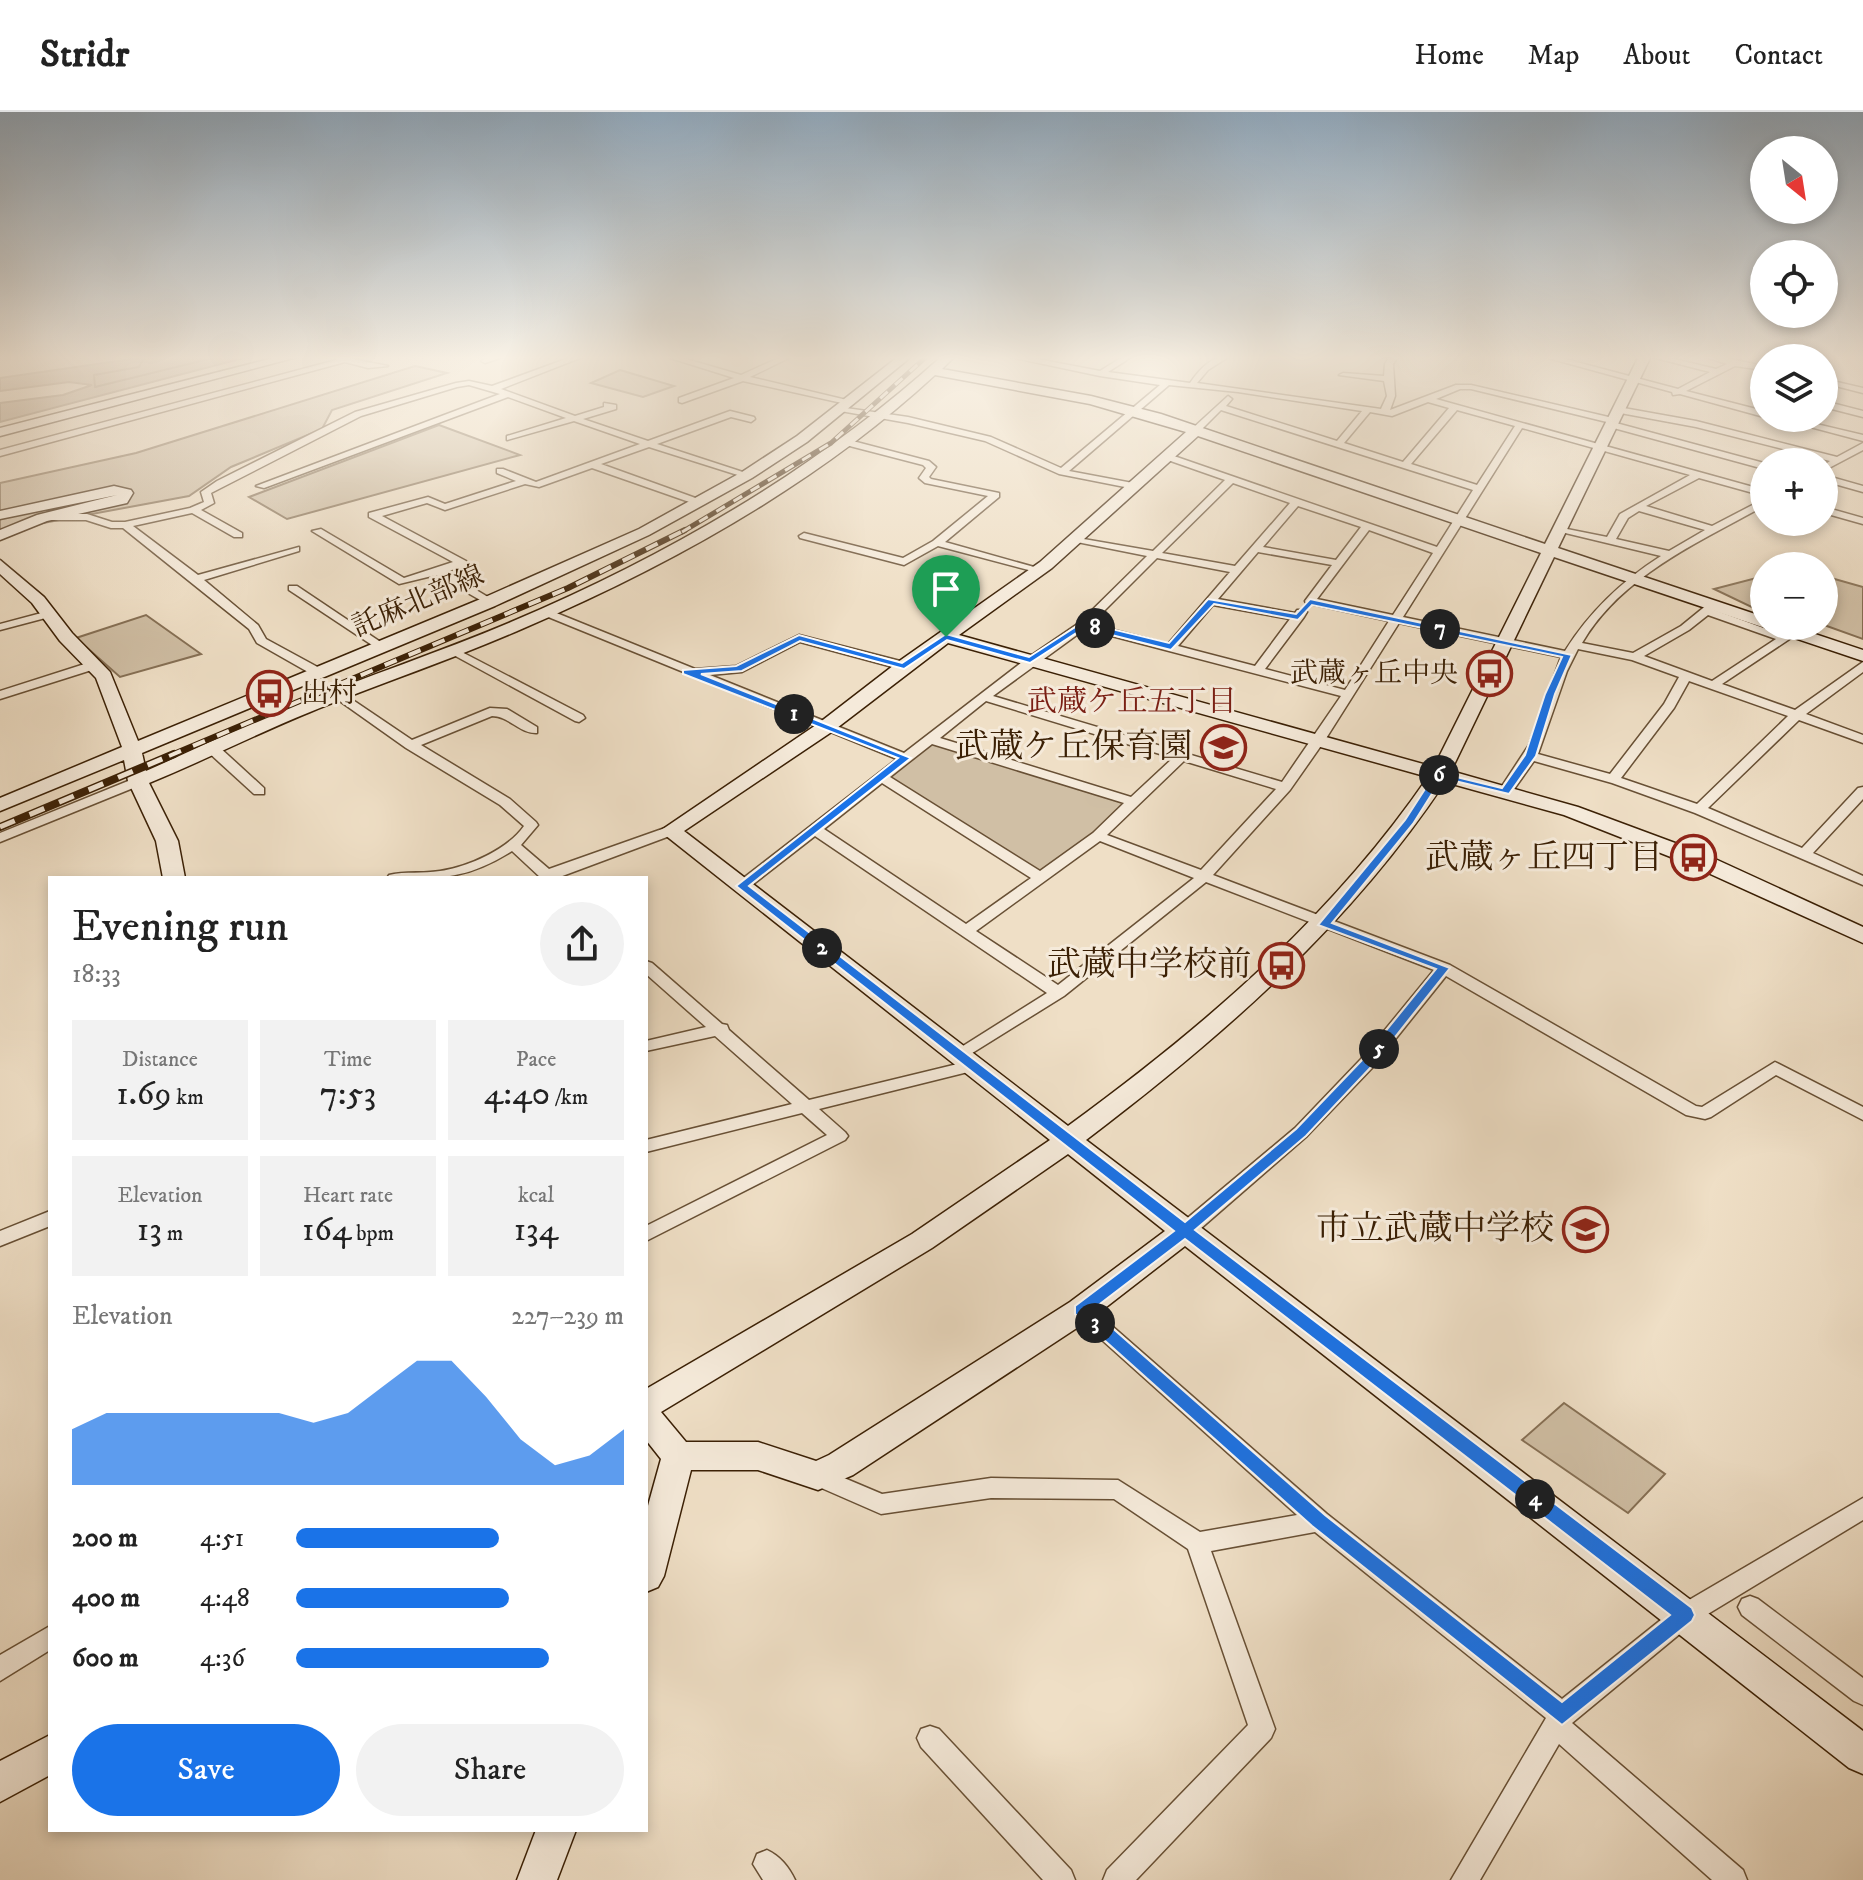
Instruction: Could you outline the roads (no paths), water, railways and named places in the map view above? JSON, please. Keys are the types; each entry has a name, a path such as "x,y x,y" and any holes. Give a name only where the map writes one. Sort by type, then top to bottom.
{"street":[{"path":"0,453 55,439"},
{"path":"42,518 87,517 111,525 125,525 193,510 209,503 206,492 220,483 309,439"},
{"path":"261,486 389,439"},
{"path":"630,439 747,475"},
{"path":"500,471 536,485 666,439"},
{"name":"託麻北部線","path":"0,805 575,566 747,475 799,439"},
{"path":"0,838 338,694 454,651 545,612 741,510 850,439"},
{"path":"983,439 998,442 1062,472 1135,486"},
{"path":"1062,472 1100,439"},
{"path":"514,846 548,876 670,831 826,727 904,666 1040,570 1187,439"},
{"path":"1221,439 1458,519 1556,539 1612,538 1671,555"},
{"path":"1321,439 1479,489"},
{"path":"1339,444 1344,439"},
{"path":"1405,465 1428,439"},
{"path":"648,1146 809,1106 968,1060 1202,878 1285,787 1319,740 1511,439"},
{"path":"1568,439 1750,489"},
{"path":"648,1404 924,1240 1069,1140 1220,1024 1324,925 1409,822 1440,774 1606,439"},
{"path":"1677,439 1750,462"},
{"path":"1758,439 1863,461"},
{"path":"804,536 904,562 937,543 996,495 928,481 924,478 931,467 926,463 845,442"},
{"path":"1838,460 1863,446"},
{"path":"1168,457 1438,551"},
{"path":"594,465 698,502"},
{"path":"1612,538 1624,516 1699,474"},
{"path":"742,886 1030,661 1083,625 1231,479"},
{"path":"317,531 403,582 462,563 373,515 428,500 445,507 525,481"},
{"path":"1838,482 1863,489"},
{"path":"0,515 114,490 126,493 122,500 42,518 0,535"},
{"path":"1171,647 1297,501"},
{"path":"1638,507 1714,530"},
{"path":"193,510 238,535"},
{"path":"1505,792 1531,756 1550,694 1571,650 1593,615 1631,578 1750,510"},
{"path":"1838,514 1863,521"},
{"path":"125,525 254,627 261,641 319,673"},
{"path":"1258,670 1367,526"},
{"path":"1076,539 1237,570"},
{"path":"1556,539 1631,578 1785,638 1713,685"},
{"path":"937,543 1040,570"},
{"path":"196,579 295,549"},
{"path":"1256,549 1338,563"},
{"path":"0,565 104,676 132,749 138,781 167,841 174,876"},
{"path":"437,571 489,602"},
{"path":"293,588 382,647"},
{"path":"1211,601 1298,617"},
{"path":"1310,601 1504,642 1635,657 1863,739"},
{"path":"1710,608 1750,619"},
{"path":"1635,657 1685,628 1710,608"},
{"path":"545,612 906,758"},
{"path":"0,627 49,614"},
{"path":"1083,625 1348,694"},
{"path":"946,637 1505,792 1636,834 1863,936"},
{"path":"687,672 738,669 799,638 904,666"},
{"path":"1816,640 1863,656"},
{"path":"454,651 579,718"},
{"path":"0,695 94,665"},
{"path":"1700,809 1797,715 1863,666"},
{"path":"1615,777 1670,705 1686,676"},
{"path":"338,694 411,745 522,814 531,825 528,834 514,846 448,874 421,876"},
{"path":"984,697 1285,787"},
{"path":"411,745 490,712 503,712 533,730"},
{"path":"931,739 1134,802"},
{"path":"213,749 259,791"},
{"path":"966,931 1098,836 1183,755"},
{"path":"1531,756 1615,777 1700,809 1863,881"},
{"path":"882,777 1040,877"},
{"path":"1805,853 1863,791"},
{"path":"815,829 1058,993"},
{"path":"670,831 1863,1755"},
{"path":"1098,836 1324,925 1444,968 1692,1111 1705,1113 1775,1068 1863,1114"},
{"path":"648,968 809,1106 839,1136 648,1233"},
{"path":"818,1476 841,1465 1081,1310 1185,1231 1301,1132 1367,1063 1444,968"},
{"path":"648,1046 721,1029"},
{"path":"0,1239 48,1219"},
{"path":"1081,1310 1319,1521 1560,1720 1733,1880"},
{"path":"648,1419 678,1456"},
{"path":"678,1456 758,1456 818,1476 881,1504 991,1488 1118,1490 1197,1543 1262,1729 1117,1880"},
{"path":"648,1568 678,1456"},
{"path":"1465,1880 1560,1720 1685,1615 1863,1508"},
{"path":"1197,1543 1319,1521"},
{"path":"1750,1607 1863,1693"},
{"path":"0,1669 48,1638"},
{"path":"930,1738 1061,1880"},
{"path":"1,1779 48,1755"},
{"path":"537,1880 555,1832"}],"railway":[{"path":"682,532 836,439"},
{"path":"169,756 568,588 685,530"},
{"path":"0,827 174,754"}],"place":[{"name":"武蔵ヶ丘中央","path":"1489,673"},
{"name":"出村","path":"270,693"},
{"name":"武蔵ケ丘保育園","path":"1224,747"},
{"name":"武蔵ヶ丘四丁目","path":"1694,858"},
{"name":"武蔵中学校前","path":"1282,965"},
{"name":"市立武蔵中学校","path":"1585,1229"}],"district":[{"name":"武蔵ケ丘五丁目","path":"1132,702"}]}
